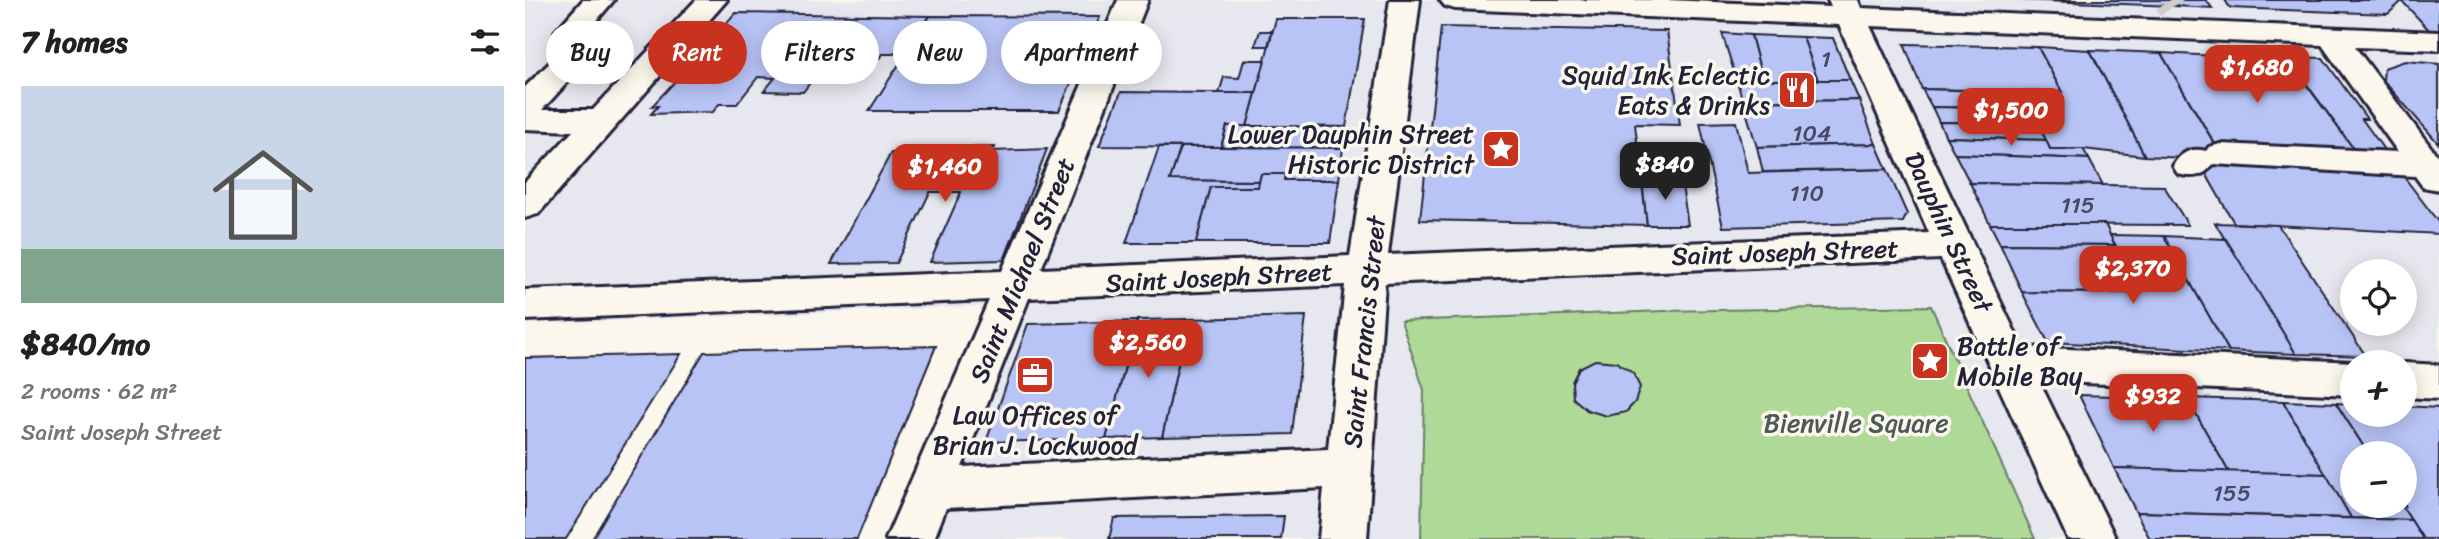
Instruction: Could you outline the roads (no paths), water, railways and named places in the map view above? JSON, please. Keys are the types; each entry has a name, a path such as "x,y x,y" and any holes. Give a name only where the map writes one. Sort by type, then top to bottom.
{"street":[{"path":"599,0 570,32 580,51 530,100 525,113 533,120 601,121"},
{"path":"525,205 712,0"},
{"name":"Saint Michael Street","path":"910,539 1133,0"},
{"name":"Saint Francis Street","path":"1343,539 1362,305 1405,0"},
{"path":"1455,0 2037,12 2183,18 2332,37 2439,41"},
{"name":"Dauphin Street","path":"1847,8 1954,245 2092,539"},
{"path":"2332,37 2433,174"},
{"path":"2203,160 2433,174"},
{"name":"Saint Joseph Street","path":"525,305 1954,245"},
{"path":"2009,363 2340,377"},
{"path":"2417,381 2439,382"},
{"path":"932,489 1350,467"}],"tunnel":[{"path":"2170,0 2174,6"}],"place":[{"name":"Squid Ink Eclectic Eats & Drinks","path":"1797,90"},
{"name":"Lower Dauphin Street Historic District","path":"1501,149"},
{"name":"Battle of Mobile Bay","path":"1930,361"},
{"name":"Law Offices of Brian J. Lockwood","path":"1035,375"}],"park label":[{"name":"Bienville Square","path":"1856,423"}]}
